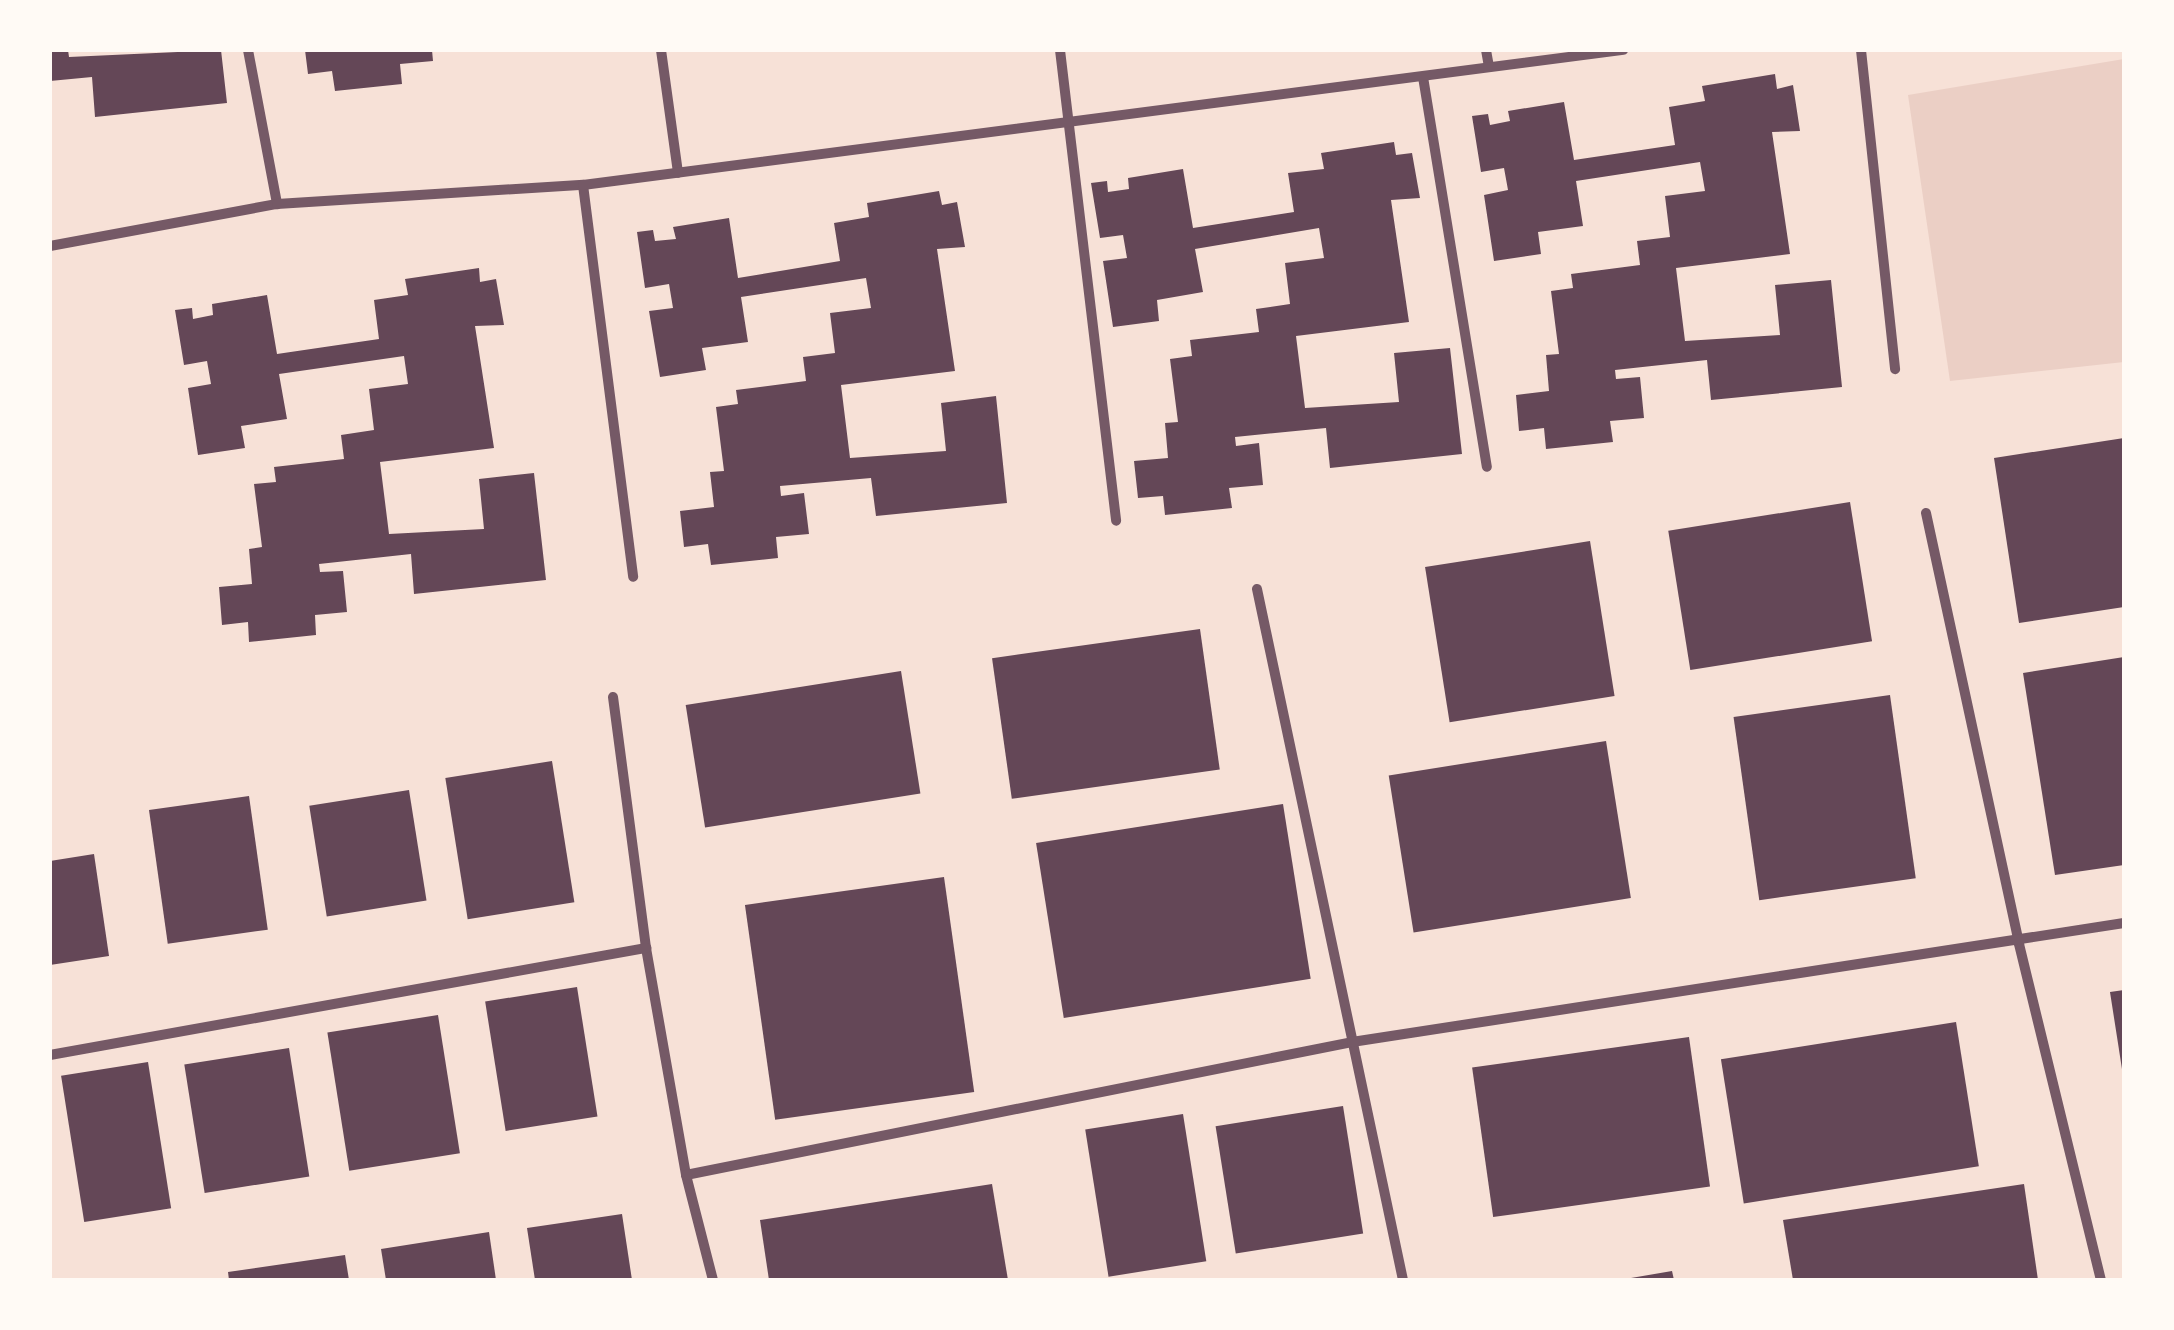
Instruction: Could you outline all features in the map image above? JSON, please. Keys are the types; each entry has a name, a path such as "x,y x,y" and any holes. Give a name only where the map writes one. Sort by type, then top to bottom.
{"street":[{"path":"248,50 277,204"},
{"path":"661,50 678,173"},
{"path":"1060,50 1116,521"},
{"path":"1486,50 1490,67"},
{"path":"50,246 277,204 583,185 1624,50"},
{"path":"1861,50 1895,369"},
{"path":"1422,77 1487,467"},
{"path":"583,185 633,577"},
{"path":"1926,513 2019,944 2101,1280"},
{"path":"1257,589 1403,1280"},
{"path":"614,697 646,948 686,1175 712,1280"},
{"path":"686,1175 1352,1042 2019,944 2124,923"},
{"path":"50,1055 646,948"}],"shaded area":[{"path":"2124,59 2124,362 1950,381 1908,95"}],"building":[{"path":"50,50 68,50 69,57 221,50 227,103 95,117 92,77 50,81"},
{"path":"305,50 432,50 433,61 400,64 402,84 335,91 332,71 308,74"},
{"path":"1775,74 1777,89 1793,85 1800,131 1772,132 1790,254 1676,268 1685,341 1780,335 1775,285 1831,280 1842,387 1711,400 1707,360 1615,370 1616,379 1640,377 1644,418 1610,421 1613,442 1546,449 1544,428 1519,431 1516,395 1549,391 1546,355 1559,354 1551,291 1573,288 1571,274 1640,265 1637,241 1670,237 1665,196 1705,191 1700,162 1576,181 1583,226 1538,232 1541,254 1494,261 1484,195 1508,190 1504,168 1481,172 1472,116 1488,114 1490,125 1510,121 1508,111 1564,102 1574,160 1675,145 1669,107 1705,101 1702,86"},
{"path":"1394,142 1396,155 1412,153 1420,198 1391,200 1409,322 1296,336 1305,408 1399,402 1394,353 1450,348 1462,454 1330,468 1326,428 1235,437 1236,446 1259,443 1263,485 1229,488 1232,508 1165,515 1163,496 1138,498 1134,461 1168,458 1165,423 1178,422 1170,359 1192,356 1190,340 1259,332 1256,309 1290,304 1285,263 1324,258 1319,228 1195,249 1203,292 1157,300 1159,321 1113,327 1103,261 1127,258 1123,235 1100,238 1091,183 1107,181 1108,192 1129,189 1128,178 1183,169 1193,228 1294,212 1288,173 1324,169 1321,153"},
{"path":"939,191 942,205 957,202 965,247 937,249 955,371 841,385 850,458 946,451 941,403 996,396 1007,503 876,516 871,478 780,486 781,496 804,493 809,534 776,537 778,558 711,565 708,544 684,547 680,511 714,507 710,472 724,471 716,407 738,404 736,390 806,381 803,357 835,353 830,313 871,308 866,278 741,297 748,342 702,348 706,370 660,377 649,311 673,308 669,284 645,288 637,232 653,230 655,241 676,239 673,227 729,218 738,278 840,261 834,223 869,217 867,203"},
{"path":"479,268 480,282 496,279 504,325 475,326 494,448 380,462 389,534 484,529 479,479 534,473 546,580 414,594 411,554 319,564 320,572 343,571 347,612 315,615 316,635 249,642 248,622 222,625 219,587 252,584 249,549 262,547 254,484 276,482 274,467 344,459 341,435 374,430 369,389 408,384 404,356 279,374 287,419 241,426 245,448 198,455 188,388 211,384 207,361 184,365 175,310 192,308 193,319 213,315 212,304 267,295 277,354 379,339 374,300 408,295 405,279"},
{"path":"2124,438 2124,607 2019,623 1994,458"},
{"path":"1850,502 1872,641 1690,670 1668,531"},
{"path":"1590,541 1615,696 1450,722 1425,567"},
{"path":"1200,629 1220,770 1012,799 992,658"},
{"path":"2124,657 2124,865 2055,875 2023,673"},
{"path":"901,671 920,793 705,828 686,705"},
{"path":"1890,695 1916,878 1759,900 1734,717"},
{"path":"1606,741 1631,898 1414,932 1389,775"},
{"path":"552,761 574,902 468,919 445,778"},
{"path":"409,790 427,901 327,916 309,806"},
{"path":"249,796 268,930 168,944 149,810"},
{"path":"1283,804 1311,979 1064,1018 1036,843"},
{"path":"94,854 109,956 50,965 50,861"},
{"path":"944,877 974,1092 775,1120 745,905"},
{"path":"577,987 597,1116 506,1131 485,1002"},
{"path":"2124,990 2124,1069 2122,1069 2110,992"},
{"path":"438,1015 460,1153 349,1171 327,1033"},
{"path":"1956,1022 1979,1166 1744,1203 1721,1059"},
{"path":"1689,1037 1710,1187 1493,1217 1472,1067"},
{"path":"289,1048 309,1176 205,1193 184,1065"},
{"path":"148,1062 171,1208 84,1222 61,1076"},
{"path":"1343,1106 1363,1233 1236,1254 1216,1126"},
{"path":"1183,1114 1206,1261 1109,1277 1085,1129"},
{"path":"992,1184 1008,1280 769,1280 760,1220"},
{"path":"2024,1184 2038,1280 1793,1280 1783,1220"},
{"path":"622,1214 632,1280 535,1280 527,1228"},
{"path":"489,1232 496,1280 386,1280 381,1249"},
{"path":"345,1255 349,1280 229,1280 228,1272"},
{"path":"1672,1271 1674,1280 1631,1280 1631,1278"}]}
